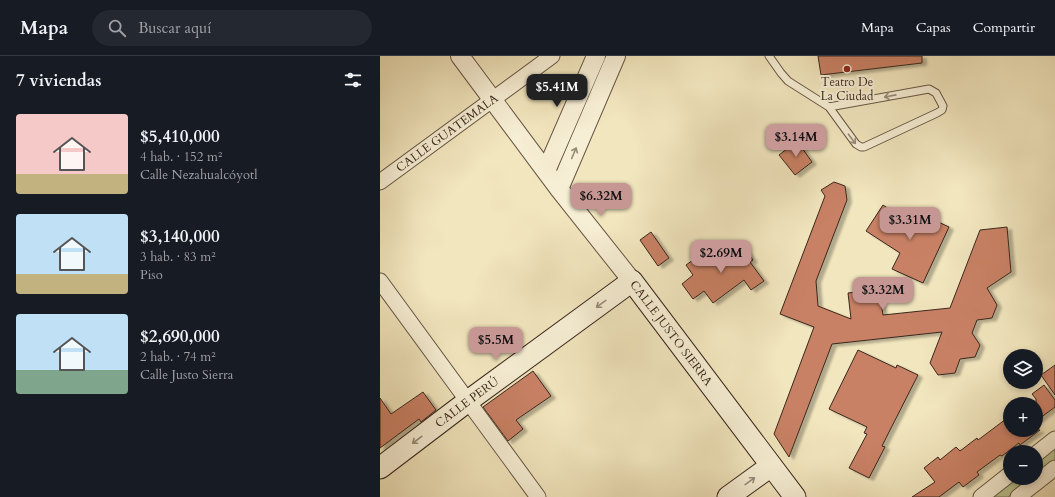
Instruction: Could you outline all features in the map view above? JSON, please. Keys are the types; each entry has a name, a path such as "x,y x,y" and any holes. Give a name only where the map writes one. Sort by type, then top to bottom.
{"main road":[{"name":"CALLE PERÚ","path":"380,468 468,401 632,281"},
{"name":"CALLE JUSTO SIERRA","path":"632,281 795,497"},
{"path":"728,497 771,466"}],"street":[{"name":"CALLE JUSTO SIERRA","path":"460,56 559,189 632,281"},
{"name":"CALLE GUATEMALA","path":"380,182 552,56"},
{"path":"546,171 596,56"},
{"path":"559,189 616,56"},
{"path":"380,281 538,497"},
{"path":"1043,448 1055,439"},
{"path":"1018,497 1055,468"},
{"path":"981,497 1003,480"}],"lane":[{"path":"769,56 788,81 829,107 856,144 861,147 864,147 938,113 942,110 943,106 936,93 929,89 829,107"}],"green space":[{"path":"1055,443 1055,461 1043,470 1043,452"},
{"path":"1003,483 1003,485 1024,485 1008,497 985,497"}],"building":[{"name":"Teatro De La Ciudad","path":"818,56 922,56 922,63 821,75"},
{"path":"797,141 812,162 795,175 779,155"},
{"path":"834,182 845,186 847,200 816,281 818,306 851,319 848,293 879,289 883,315 950,308 980,230 1007,227 1011,272 987,288 997,305 992,318 977,320 972,333 980,345 975,357 960,359 955,373 938,375 930,363 942,332 832,344 789,457 774,434 814,327 780,314 825,196 821,190"},
{"path":"883,205 913,225 919,213 949,227 923,283 892,269 900,253 866,231"},
{"path":"651,232 669,258 658,266 640,240"},
{"path":"744,247 753,260 750,262 764,281 751,290 744,280 713,303 704,291 693,299 682,284 693,275 686,265 710,248 721,263"},
{"path":"858,350 896,368 897,365 918,375 882,446 885,447 869,478 849,468 867,434 864,433 867,427 829,409"},
{"path":"1055,365 1055,395 1043,378 1043,374"},
{"path":"533,371 551,396 516,420 523,429 508,441 483,407"},
{"path":"1044,385 1055,400 1055,407 1043,416 1043,397 1034,397 1032,394 1039,389 1043,389"},
{"path":"423,392 436,410 421,422 419,419 380,448 380,398 391,414"},
{"path":"1003,421 1003,437 1031,437 1020,445 1019,443 1016,445 1003,445 1003,455 1000,455 977,472 979,475 963,487 959,482 939,497 912,497 935,482 924,468 938,457 940,460 956,447 960,451 977,438 978,440"}],"place":[{"name":"Teatro De La Ciudad","path":"847,69"}]}
